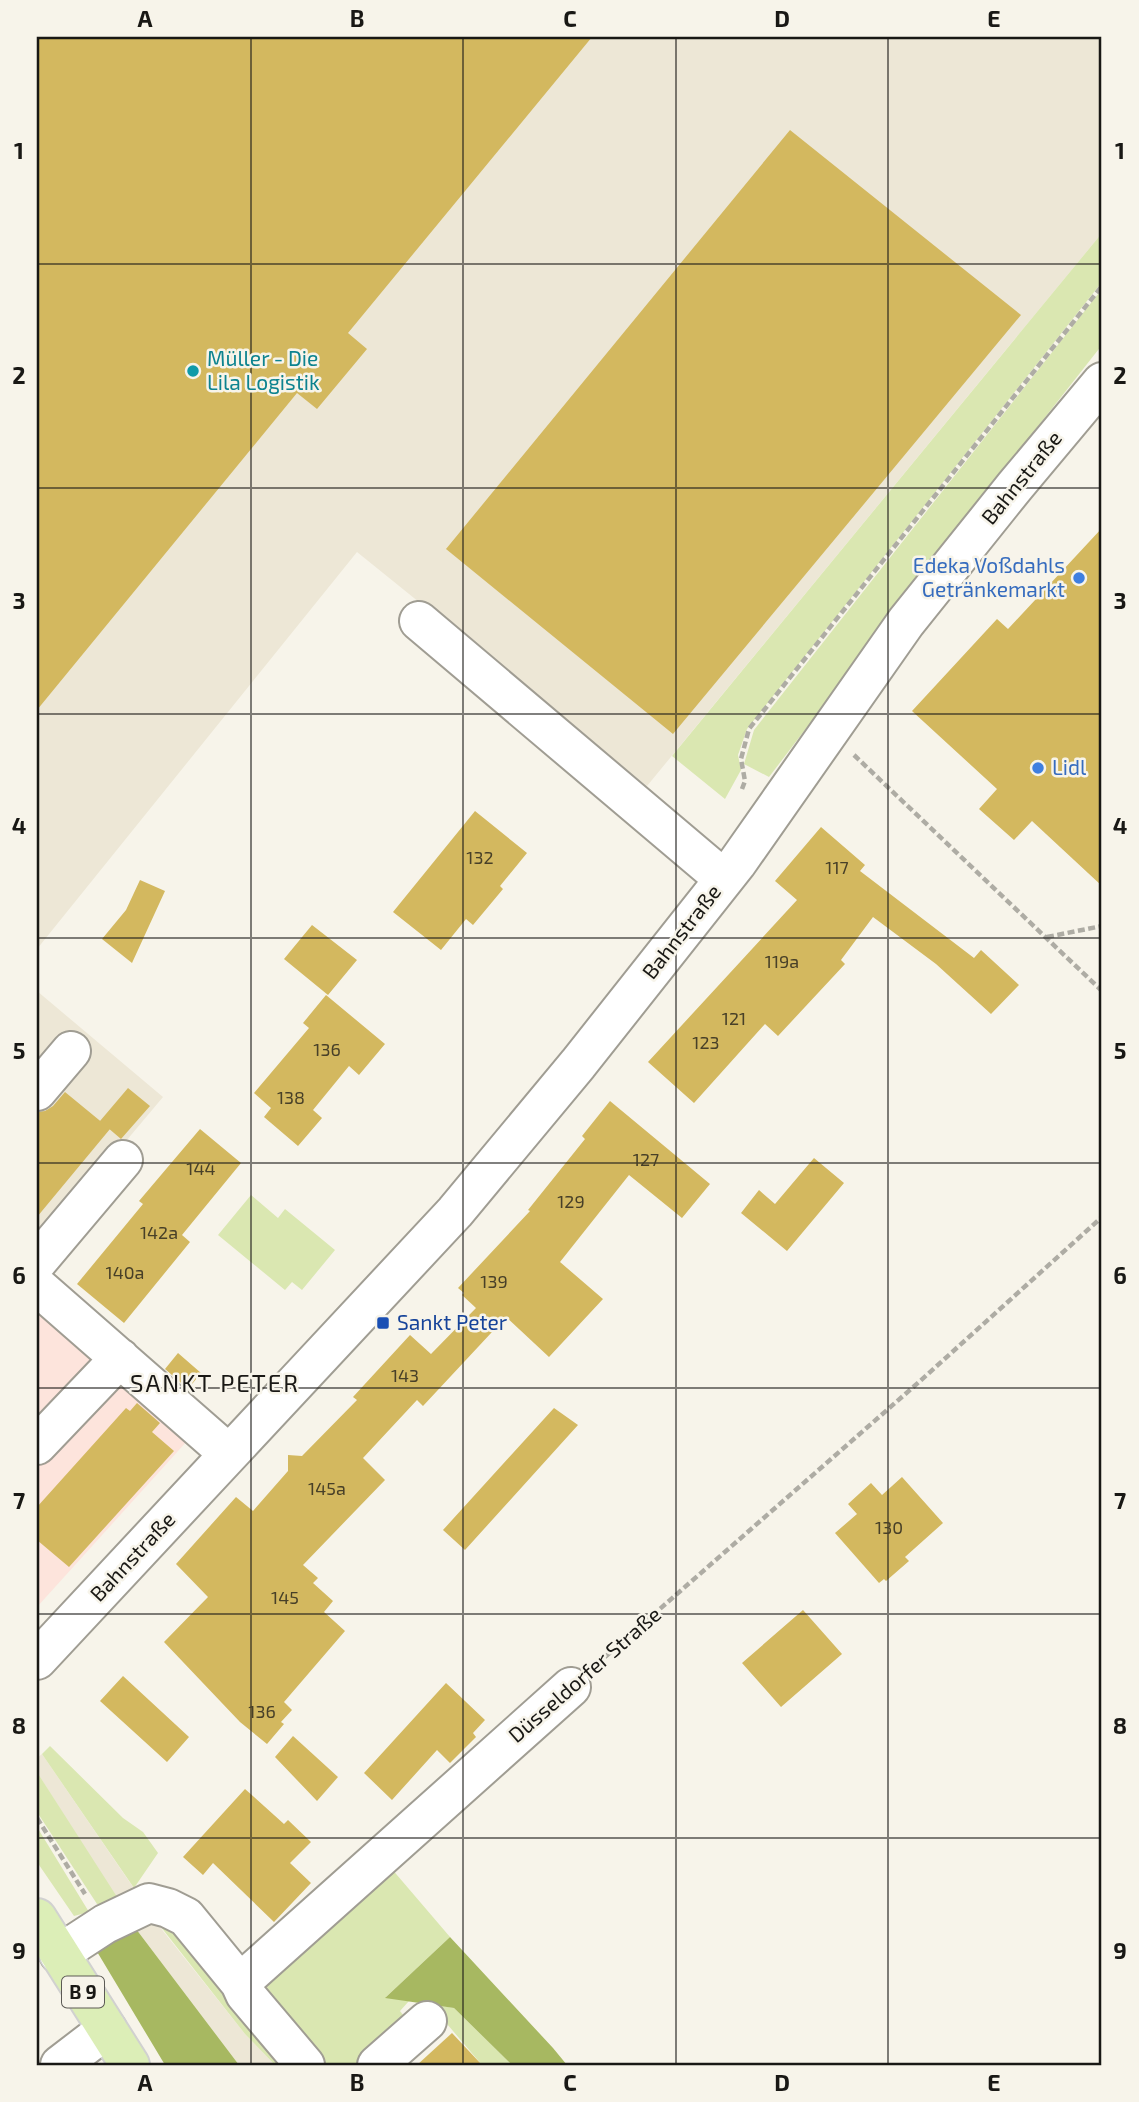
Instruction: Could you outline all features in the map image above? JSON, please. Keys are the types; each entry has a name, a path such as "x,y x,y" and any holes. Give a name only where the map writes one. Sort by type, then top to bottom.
{"main road":[{"name":"B 9","path":"37,1918 130,2065"}],"street":[{"name":"Bahnstraße","path":"37,1660 455,1212 578,1064 724,879 906,622 1102,382"},
{"path":"419,621 724,879"},
{"path":"37,1091 71,1051"},
{"path":"37,1262 123,1160"},
{"path":"41,1298 120,1358 229,1454"},
{"path":"37,1445 120,1358"},
{"name":"Düsseldorfer Straße","path":"240,1983 571,1687"},
{"path":"59,1954 105,1924 149,1903 167,1908 186,1917 240,1983 245,1994 305,2065"},
{"path":"377,2065 427,2021"},
{"path":"60,2065 107,2029"}],"path":[{"path":"740,792 745,781 741,760 749,730 1102,286"},
{"path":"828,731 1102,991"},
{"path":"1046,937 1102,926"},
{"name":"Düsseldorfer Straße","path":"571,1687 919,1382 1102,1217"},
{"path":"37,1818 105,1924"}],"shaded area":[{"path":"37,37 1102,37 1102,233 647,786 357,552 37,949"},
{"path":"37,991 163,1097 37,1247"},
{"path":"37,1270 206,1420 37,1607"},
{"path":"42,1754 163,1931 245,2034 275,2065 239,2065 133,1925 37,1772 37,1758"}],"green space":[{"path":"1102,233 1102,282 747,729 738,755 741,770 725,799 672,756"},
{"path":"1102,289 1102,345 769,777 744,764 754,730"},
{"path":"251,1195 278,1218 285,1209 335,1250 302,1290 292,1282 285,1290 218,1235"},
{"path":"50,1746 123,1818 143,1832 158,1853 134,1888 42,1754"},
{"path":"37,1772 119,1900 115,1904 97,1904 37,1812"},
{"path":"37,1827 89,1912 74,1916 37,1862"},
{"path":"391,1868 450,1937 386,1997 409,2001 400,2011 406,2019 356,2065 324,2065 256,1987"},
{"path":"157,1922 175,1927 300,2065 275,2065 245,2034"},
{"path":"133,1925 239,2065 165,2065 96,1950"},
{"path":"450,1937 567,2065 512,2065 454,2008 385,1998"},
{"path":"430,2004 454,2008 512,2065 482,2065"}],"building":[{"name":"Müller - Die Lila Logistik","path":"37,37 592,37 348,333 367,349 317,409 297,393 37,710"},
{"path":"790,130 1021,315 673,734 446,549"},
{"name":"Lidl","path":"1102,528 1102,886 1032,821 1014,840 979,809 997,789 912,711 997,619 1008,629"},
{"path":"475,811 527,853 500,886 503,889 473,925 466,919 441,950 393,912"},
{"path":"821,827 865,865 860,871 974,958 981,950 1019,985 991,1014 936,964 873,917 841,960 845,964 778,1036 765,1024 694,1103 648,1062 797,900 775,881"},
{"path":"140,880 165,891 132,963 102,939 126,910"},
{"path":"312,925 357,960 328,995 284,959"},
{"path":"326,995 385,1044 359,1075 349,1066 313,1110 322,1118 298,1146 264,1117 271,1108 254,1093 309,1028 303,1023"},
{"path":"128,1088 150,1106 121,1139 100,1121"},
{"path":"65,1092 110,1129 37,1217 37,1112 53,1106"},
{"path":"610,1101 710,1184 682,1218 629,1175 560,1262 603,1299 549,1357 506,1317 423,1406 417,1400 363,1458 385,1480 303,1565 318,1578 313,1583 333,1601 324,1612 345,1631 284,1702 292,1710 267,1744 240,1722 164,1642 208,1597 176,1564 236,1497 253,1511 288,1471 288,1455 302,1456 357,1400 353,1397 410,1335 431,1354 476,1308 458,1288 530,1211 528,1210 585,1139 582,1136"},
{"path":"200,1129 241,1163 182,1235 190,1242 124,1323 77,1284 143,1204 139,1201"},
{"path":"814,1158 844,1183 787,1251 741,1213 759,1190 775,1204"},
{"path":"178,1353 201,1373 188,1389 165,1369"},
{"path":"137,1403 160,1423 152,1432 174,1451 69,1567 37,1540 37,1507 126,1408 130,1411"},
{"path":"554,1408 578,1425 465,1550 443,1530"},
{"path":"902,1477 943,1523 905,1557 909,1561 886,1581 884,1579 879,1583 835,1533 857,1514 848,1504 871,1483 882,1495"},
{"path":"803,1610 842,1654 781,1707 742,1663"},
{"path":"123,1676 189,1737 167,1762 100,1701"},
{"path":"446,1683 485,1720 473,1733 476,1737 450,1763 437,1750 392,1800 364,1773"},
{"path":"293,1736 338,1777 317,1801 275,1757"},
{"path":"245,1789 284,1824 288,1820 311,1842 290,1863 311,1883 274,1922 213,1863 203,1875 183,1857"},
{"path":"452,2033 482,2065 417,2065"}],"place":[{"name":"Müller - Die Lila Logistik","path":"193,371"},
{"name":"Edeka Voßdahls Getränkemarkt","path":"1079,578"},
{"name":"Lidl","path":"1038,768"},
{"name":"Sankt Peter","path":"383,1323"}],"district":[{"name":"SANKT PETER","path":"215,1384"}]}
